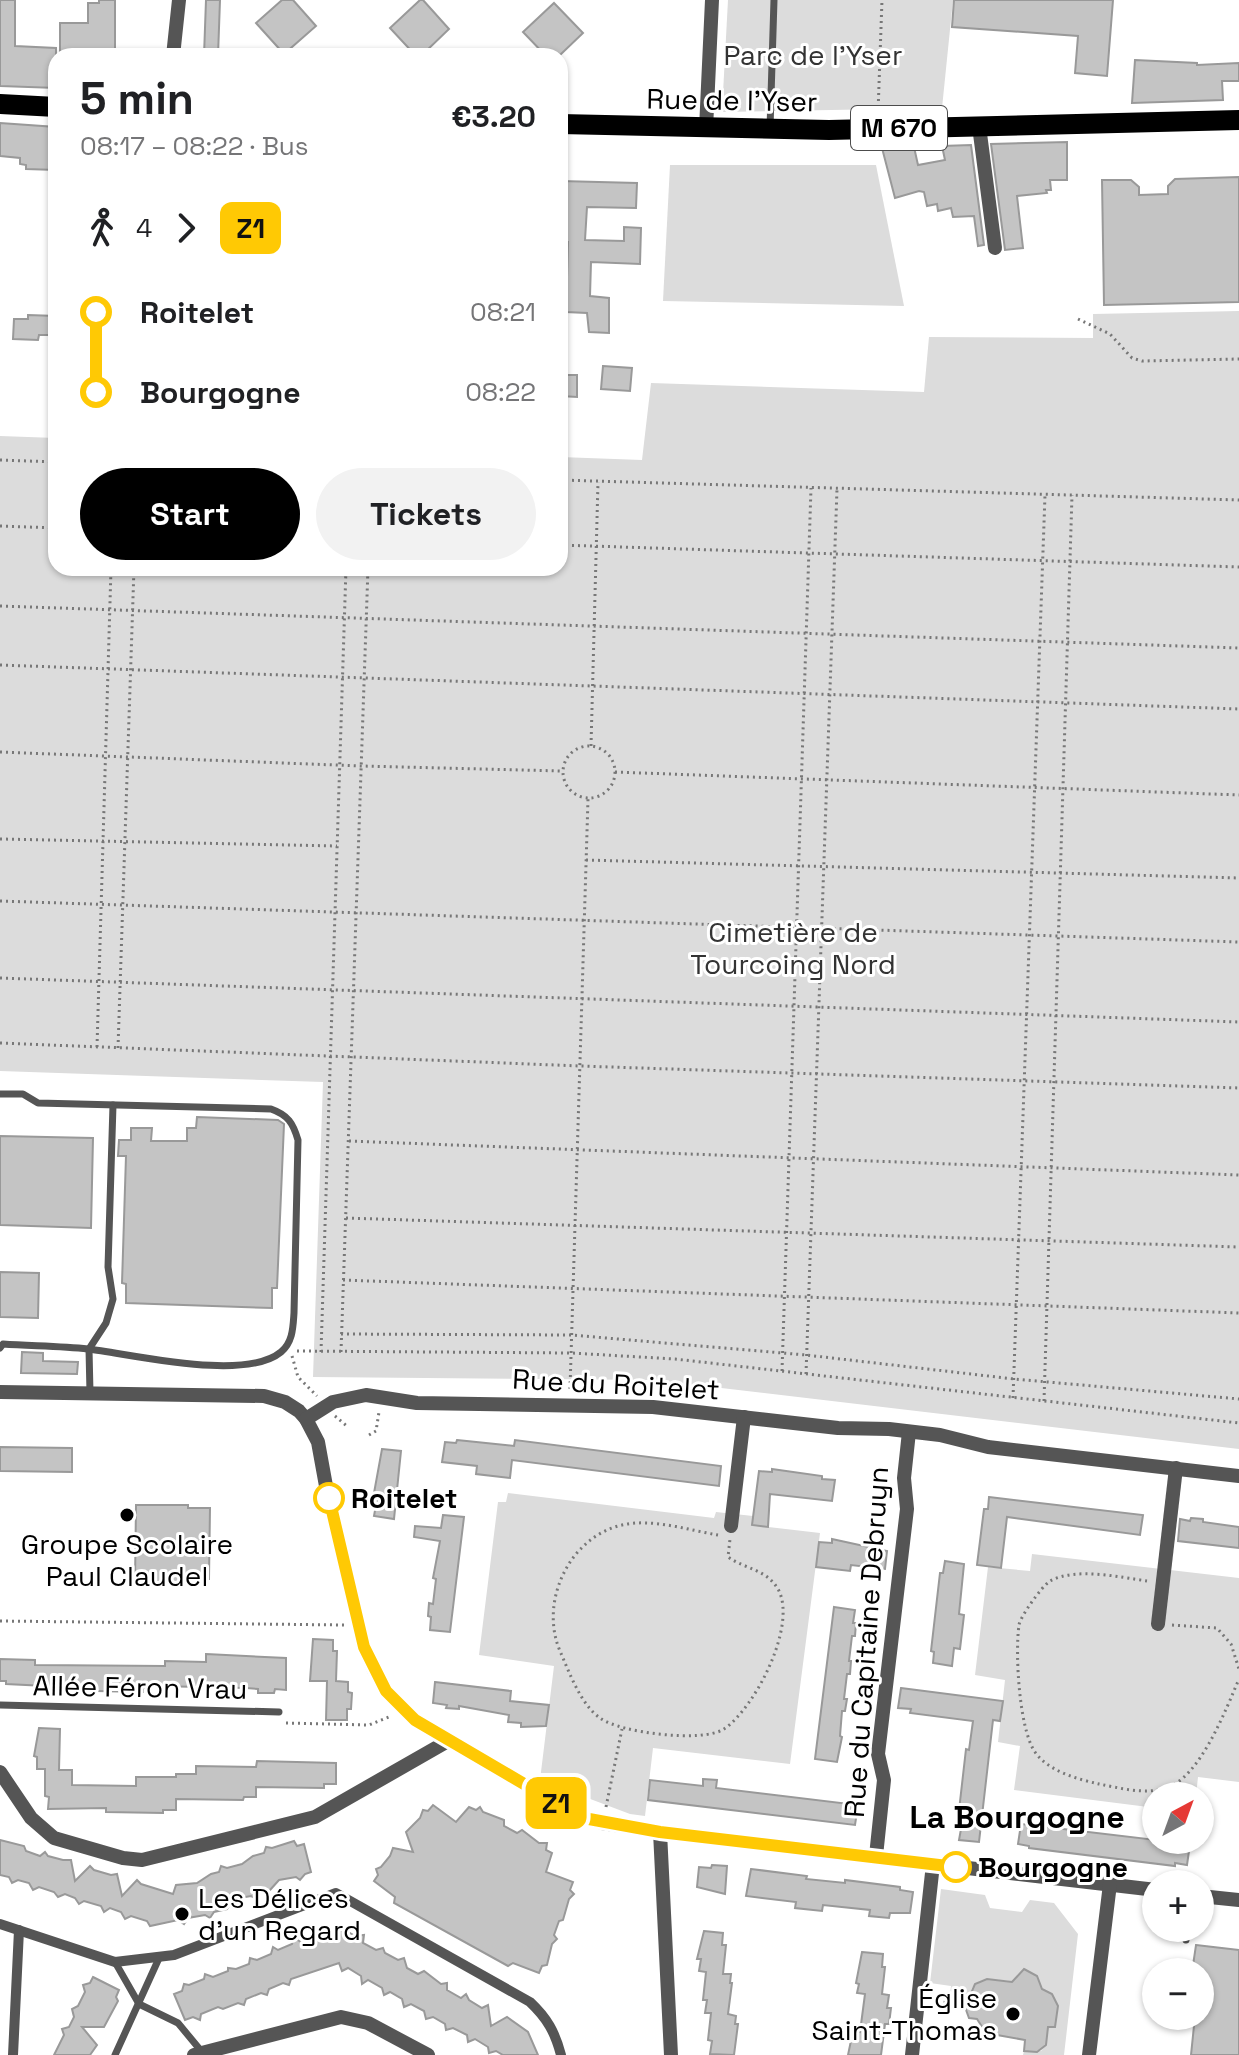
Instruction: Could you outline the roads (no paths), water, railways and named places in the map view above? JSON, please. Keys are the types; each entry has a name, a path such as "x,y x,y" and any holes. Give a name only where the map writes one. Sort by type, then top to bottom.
{"main road":[{"path":"0,104 48,107"},
{"name":"Rue de l'Yser","path":"568,124 770,130 1239,120"}],"street":[{"path":"174,48 179,0"},
{"path":"706,129 712,0"},
{"path":"979,126 995,248"},
{"path":"0,1392 264,1396 293,1406 306,1419 321,1451 328,1497 358,1625 373,1670 386,1691 405,1712 448,1741 566,1808 602,1823 660,1832 1142,1888"},
{"name":"Rue du Roitelet","path":"306,1419 341,1399 366,1395 417,1403 653,1407 838,1428 952,1437 988,1447 1239,1476"},
{"path":"731,1526 744,1417"},
{"name":"Rue du Capitaine Debruyn","path":"876,1856 884,1780 878,1754 907,1509 904,1478 909,1432"},
{"path":"1158,1624 1176,1468"},
{"path":"0,1772 31,1818 54,1838 123,1858 142,1860 315,1817 448,1741"},
{"path":"660,1832 671,2055"},
{"path":"912,2055 933,1864"},
{"path":"1089,2055 1110,1884"},
{"path":"0,1924 115,1962 174,1955 336,1893 530,2002 546,2018 556,2035 561,2055"},
{"path":"1214,1897 1239,1900"},
{"path":"13,2055 19,1930"},
{"path":"198,2054 341,2017 368,2023 428,2055"}],"lane":[{"path":"770,130 774,0"},
{"path":"0,1094 23,1094 38,1103 271,1109 290,1120 298,1140 292,1338 282,1352 241,1364 158,1361 89,1349 3,1344 0,1348"},
{"path":"90,1393 89,1349 106,1323 113,1299 108,1267 113,1105"},
{"name":"Allée Féron Vrau","path":"0,1705 279,1712"},
{"path":"115,2055 160,1956"},
{"path":"115,1962 139,2004 178,2023 198,2054"}],"place":[{"name":"Roitelet","path":"329,1498"},
{"name":"Groupe Scolaire Paul Claudel","path":"127,1515"},
{"name":"Bourgogne","path":"956,1867"},
{"name":"Les Délices d’un Regard","path":"182,1914"},
{"name":"Église Saint-Thomas","path":"1013,2014"}],"district":[{"name":"La Bourgogne","path":"1017,1817"}],"park label":[{"name":"Parc de l'Yser","path":"813,55"},
{"name":"Cimetière de Tourcoing Nord","path":"793,948"}]}
